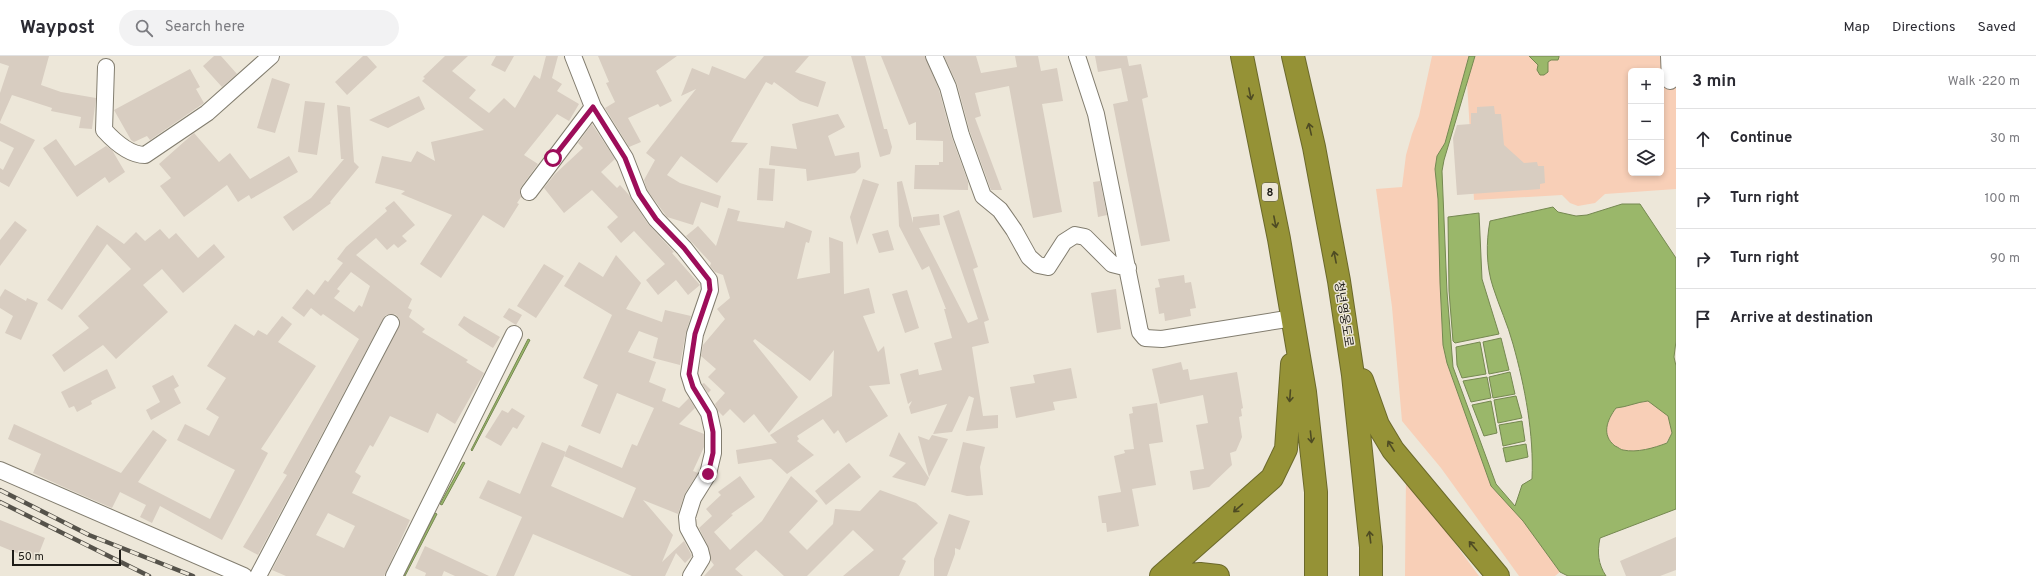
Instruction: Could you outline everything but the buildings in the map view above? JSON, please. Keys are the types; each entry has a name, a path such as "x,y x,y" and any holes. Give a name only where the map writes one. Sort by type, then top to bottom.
{"highway":[{"name":"8","path":"1242,56 1294,324 1311,434 1316,492 1316,576"},
{"name":"청년영웅도로","path":"1293,56 1314,147 1346,323 1371,547 1371,576"},
{"path":"1346,323 1367,396 1378,424 1393,450 1498,576"},
{"path":"1160,576 1272,478 1286,449 1294,324"},
{"path":"1177,576 1200,574 1218,576"}],"street":[{"path":"106,67 104,130 110,137 136,155 145,155 208,113 271,56"},
{"path":"573,56 593,107 625,158 639,194 656,219 684,248 709,280 710,290 695,334 689,374 693,387 709,413 713,432 713,453 708,474 693,498 687,517 688,528 700,550 702,558 691,576"},
{"path":"934,56 948,87 962,135 983,196 1000,210 1014,230 1029,257 1038,265 1048,267 1064,242 1075,235 1085,236 1112,264 1128,268"},
{"path":"1077,56 1096,114 1140,332 1145,338 1162,339 1294,324"},
{"path":"1669,56 1670,81"},
{"path":"529,192 593,107"},
{"path":"258,576 392,323"},
{"path":"394,576 514,334"},
{"path":"0,470 244,576"}],"shaded area":[{"path":"1432,56 1469,56 1445,143 1437,156 1435,169 1438,199 1443,345 1447,363 1491,486 1523,521 1560,572 1555,576 1519,576 1441,468 1402,421 1392,307 1376,189 1402,187 1406,155 1419,116"},
{"path":"1469,56 1475,56 1442,171 1447,292 1453,367 1496,484 1515,506 1522,485 1532,479 1532,445 1525,394 1517,360 1509,330 1493,287 1489,271 1487,246 1490,221 1553,207 1558,212 1576,216 1587,215 1622,204 1640,204 1676,258 1676,341 1674,357 1676,366 1676,509 1600,538 1599,558 1601,567 1606,576 1568,576 1560,572 1523,521 1491,486 1447,363 1443,345 1438,199 1435,169 1437,156 1445,143","holes":["1648,401 1668,416 1672,433 1667,443 1662,445 1640,450 1621,450 1615,446 1608,437 1608,422 1616,408"]},
{"path":"1475,56 1661,56 1661,68 1628,68 1628,176 1664,176 1664,83 1676,82 1676,189 1605,194 1595,203 1578,206 1570,203 1562,195 1474,200 1467,82"},
{"path":"1529,56 1559,57 1558,60 1551,60 1548,62 1548,72 1544,75 1540,75 1537,70 1538,65"},
{"path":"1479,213 1482,279 1499,334 1455,343 1453,341 1449,291 1448,217"},
{"path":"1501,338 1509,370 1489,374 1483,342"},
{"path":"528,339 530,340 472,451 471,450"},
{"path":"1480,342 1486,374 1462,378 1457,365 1456,347"},
{"path":"1510,372 1515,394 1493,398 1489,377"},
{"path":"1487,377 1491,398 1471,402 1463,381"},
{"path":"1516,396 1522,418 1498,423 1494,400"},
{"path":"1491,401 1497,433 1484,436 1472,405"},
{"path":"1648,401 1668,415 1672,433 1666,443 1651,448 1628,451 1622,450 1610,442 1606,432 1606,427 1616,408"},
{"path":"1522,421 1525,441 1503,446 1499,425"},
{"path":"1526,444 1528,457 1506,462 1503,448"},
{"path":"463,462 465,463 442,505 440,504"},
{"path":"1406,477 1479,576 1405,576"},
{"path":"435,513 437,514 405,576 403,576"}],"railway":[{"path":"0,490 89,535 193,576"},
{"path":"0,502 149,576"}],"route":[{"path":"553,158 593,107 625,158 639,194 656,219 684,248 709,280 710,290 695,334 689,374 693,387 709,413 713,432 713,453 708,474"}]}
